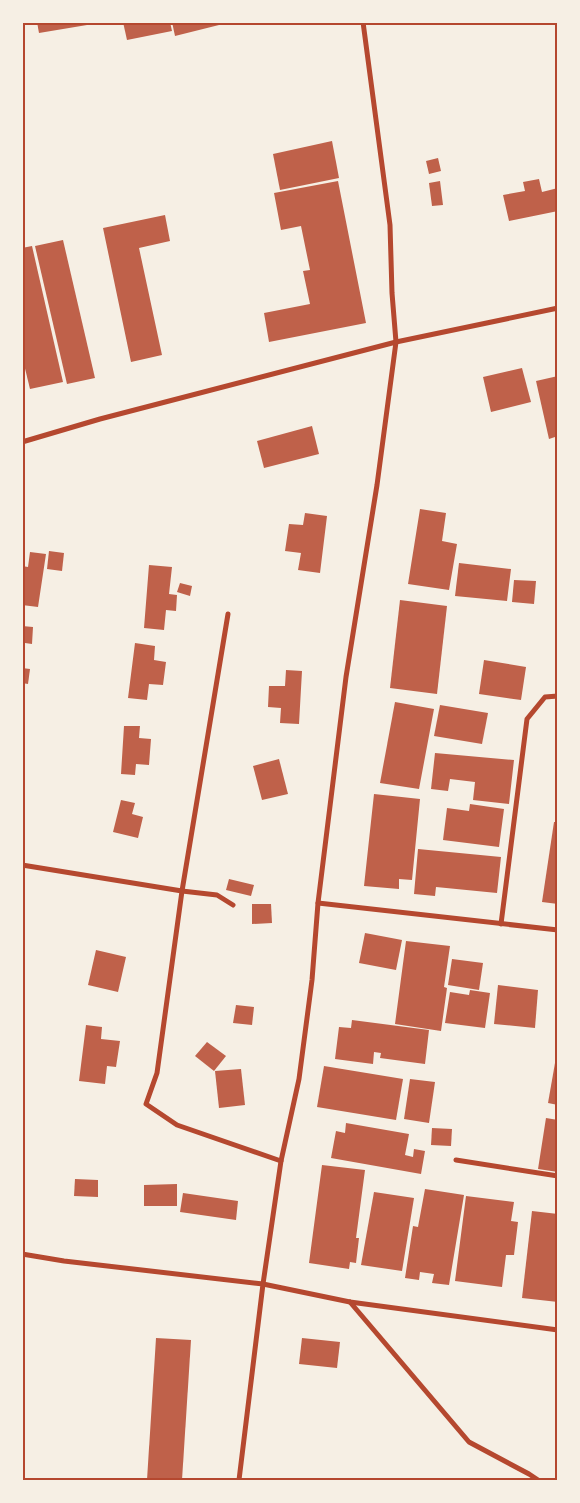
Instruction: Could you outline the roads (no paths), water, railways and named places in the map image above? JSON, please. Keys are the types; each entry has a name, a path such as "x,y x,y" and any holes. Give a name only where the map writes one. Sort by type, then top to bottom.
{"street":[{"path":"239,1480 263,1284 281,1161 299,1079 346,677 377,485 396,342 390,225 363,22"},
{"path":"22,442 100,418 396,342 558,308"},
{"path":"228,614 182,891 157,1073 146,1104 177,1126 281,1161"},
{"path":"502,924 527,719 546,697 558,696"},
{"path":"22,865 217,895 233,905"},
{"path":"318,904 558,930"},
{"path":"456,1160 558,1176"},
{"path":"22,1254 64,1261 263,1284 350,1302 558,1330"},
{"path":"350,1302 469,1442 538,1480"}]}
